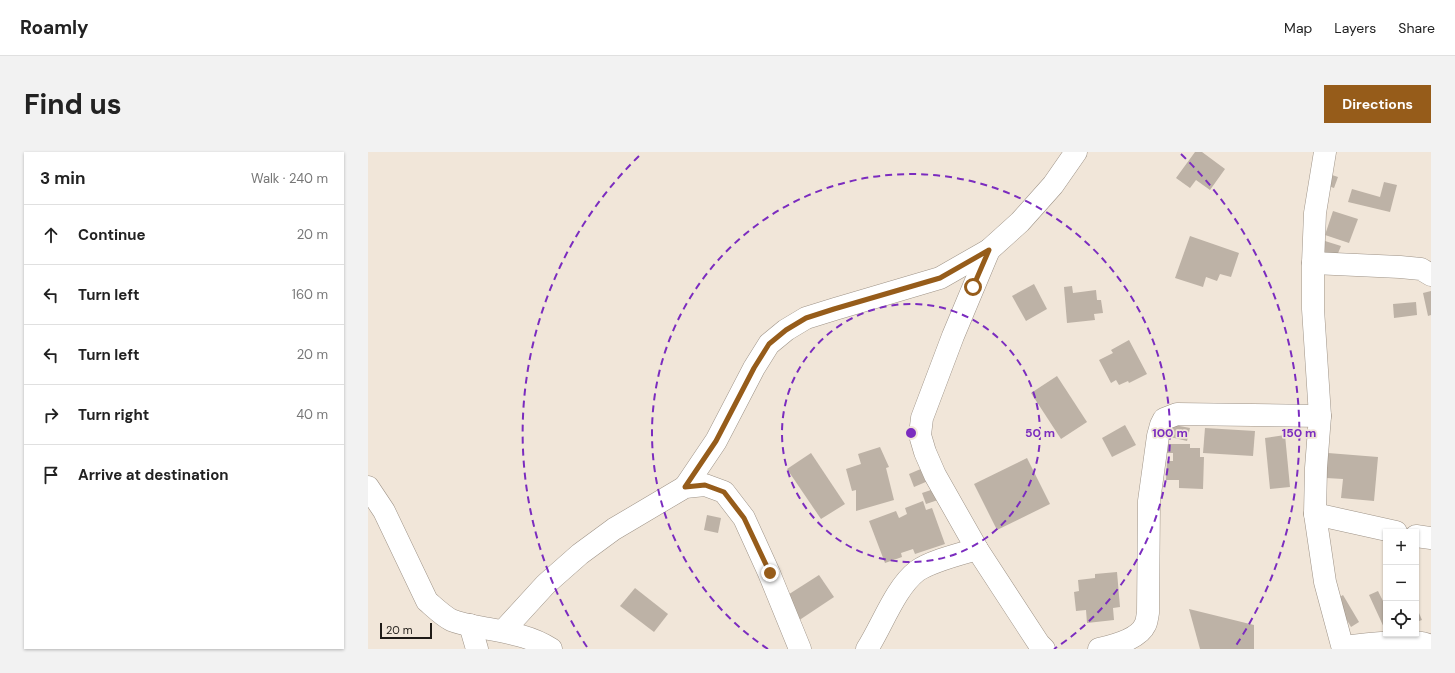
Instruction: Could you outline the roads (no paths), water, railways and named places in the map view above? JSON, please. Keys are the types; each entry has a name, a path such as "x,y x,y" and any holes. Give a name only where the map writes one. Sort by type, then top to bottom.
{"street":[{"path":"685,487 716,441 754,368 769,344 786,330 806,318 940,278 989,250 1025,217 1053,185 1076,152"},
{"path":"1325,152 1315,213 1313,263 1313,309 1320,416 1316,468 1315,514 1325,582 1343,648 1399,642 1426,644 1431,646"},
{"path":"989,250 924,411 920,435 925,452 935,475 977,549 1014,608 1044,649"},
{"path":"1313,263 1421,269 1431,275"},
{"path":"1098,649 1114,645 1135,636 1145,626 1148,613 1148,501 1158,436 1164,420 1177,414 1320,416"},
{"path":"503,631 546,584 580,554 614,529 685,487 705,485 724,492 744,518 770,573 793,646"},
{"path":"368,488 384,511 427,601 438,612 452,620 503,631 529,639 551,649"},
{"path":"1315,514 1383,529"},
{"path":"1419,536 1431,538"},
{"path":"868,649 904,584 917,571 939,561 977,549"},
{"path":"470,625 477,649"}]}
